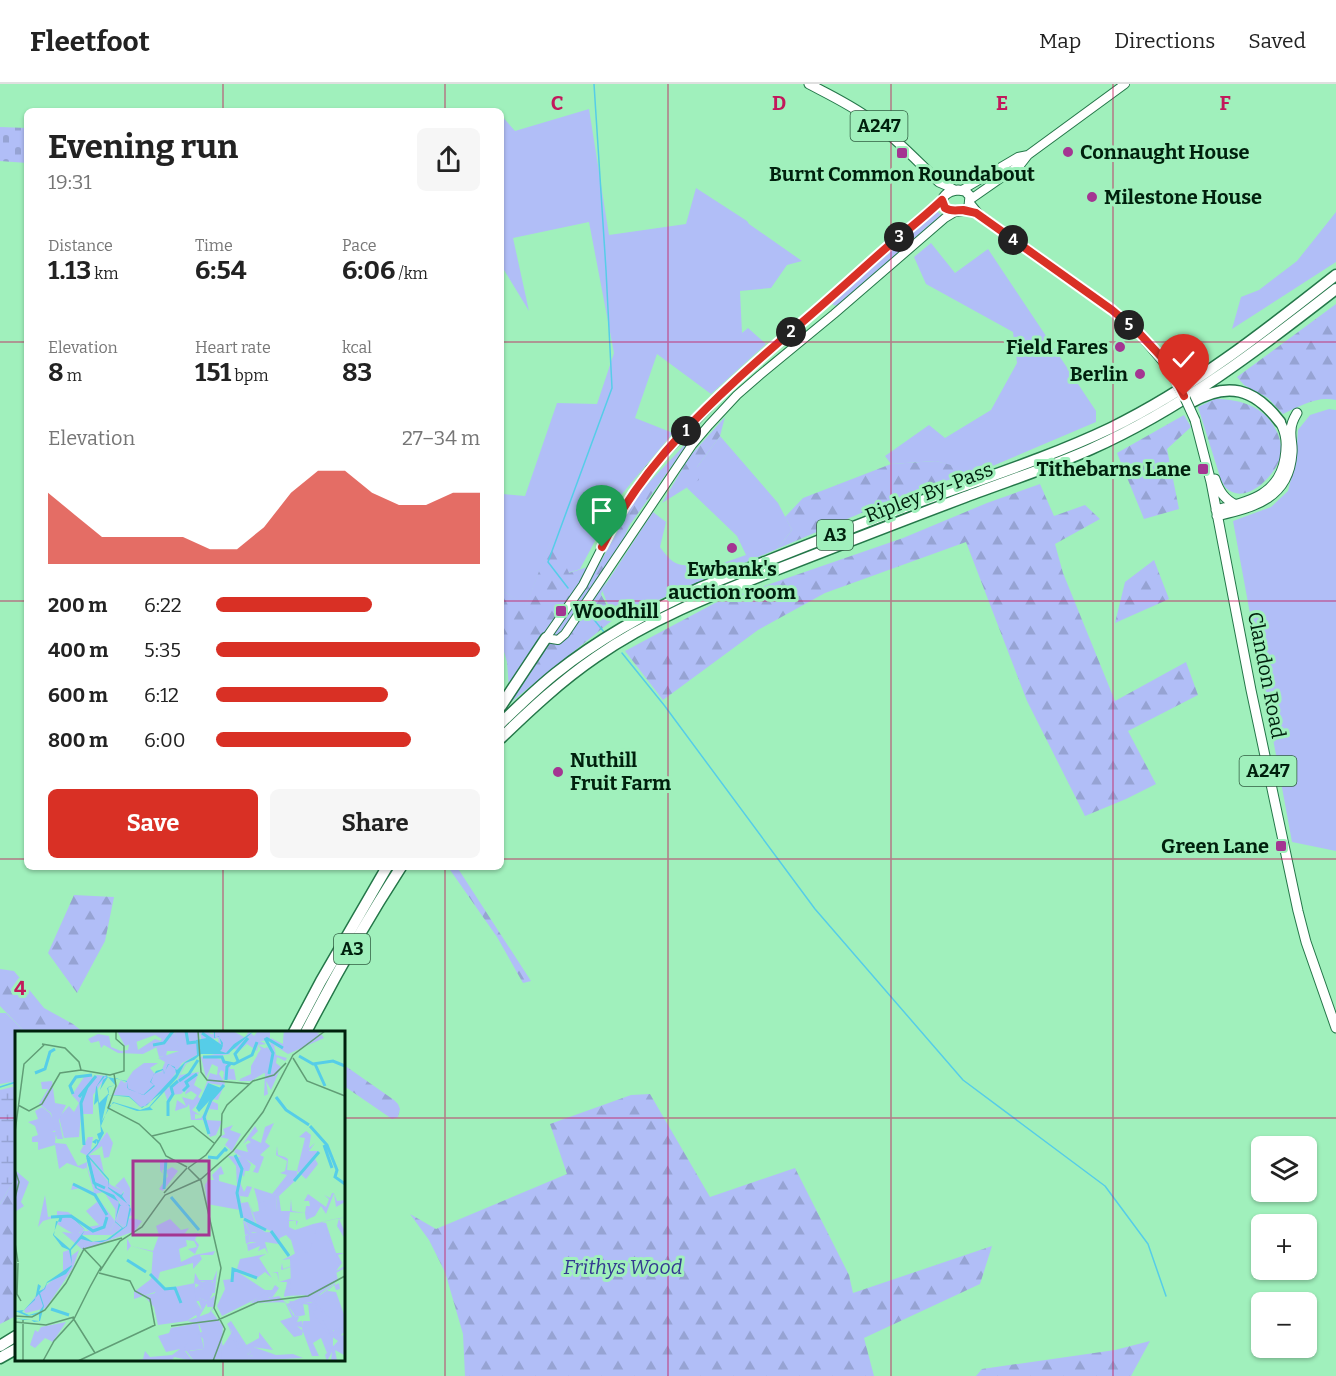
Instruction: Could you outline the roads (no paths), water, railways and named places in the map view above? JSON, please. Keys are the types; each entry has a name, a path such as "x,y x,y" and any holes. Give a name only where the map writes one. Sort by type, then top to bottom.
{"highway":[{"name":"Ripley By-Pass","path":"504,720 556,673 590,648 615,631 672,601 914,504 1063,448 1104,431 1142,411 1215,366 1336,275"},
{"name":"Ripley By-Pass","path":"504,735 560,684 597,656 640,630 705,598 1067,460 1116,438 1157,416 1245,359 1336,289"},
{"path":"1116,438 1150,426 1204,396 1226,391 1240,392 1260,400 1280,422"},
{"path":"504,701 546,638"},
{"name":"A3","path":"295,1031 385,870"},
{"name":"A3","path":"307,1031 399,870"},
{"path":"0,1346 15,1337"},
{"path":"0,1358 15,1349"}],"main road":[{"name":"A247","path":"809,84 838,98 872,120 939,182 958,190"},
{"path":"1028,155 1018,157 958,190 946,194 728,387 650,470 626,503 584,585 546,638 558,640 565,634 692,445 737,395 945,218 965,206 1021,164 1028,155 1125,84"},
{"name":"A247","path":"939,182 943,198"},
{"path":"958,190 968,193 965,206"},
{"path":"943,198 945,208 965,206"},
{"name":"Clandon Road","path":"965,206 975,208 976,213 1112,310 1139,333 1168,365 1191,408 1205,457 1217,513 1253,702 1298,911 1306,942 1336,1028"},
{"path":"1217,513 1250,508 1275,493 1281,486 1290,469 1292,452 1290,432 1296,413"},
{"path":"1217,513 1259,497 1276,482 1285,462 1287,446 1284,429 1280,422"},
{"path":"1205,457 1221,494 1236,505"}],"waterway":[{"path":"568,588 548,562 612,388 594,84"},
{"path":"587,611 604,632"},
{"path":"622,653 664,705 815,909 963,1080 1105,1186 1148,1244 1166,1296"},
{"path":"0,1087 15,1082"}],"place":[{"name":"Connaught House","path":"1068,152"},
{"name":"Burnt Common Roundabout","path":"902,153"},
{"name":"Milestone House","path":"1092,197"},
{"name":"Field Fares","path":"1120,347"},
{"name":"Berlin","path":"1140,374"},
{"name":"Tithebarns Lane","path":"1203,469"},
{"name":"Ewbank's auction room","path":"732,548"},
{"name":"Woodhill","path":"561,611"},
{"name":"Nuthill Fruit Farm","path":"558,772"},
{"name":"Green Lane","path":"1281,846"}],"park label":[{"name":"Frithys Wood","path":"623,1267"}]}
